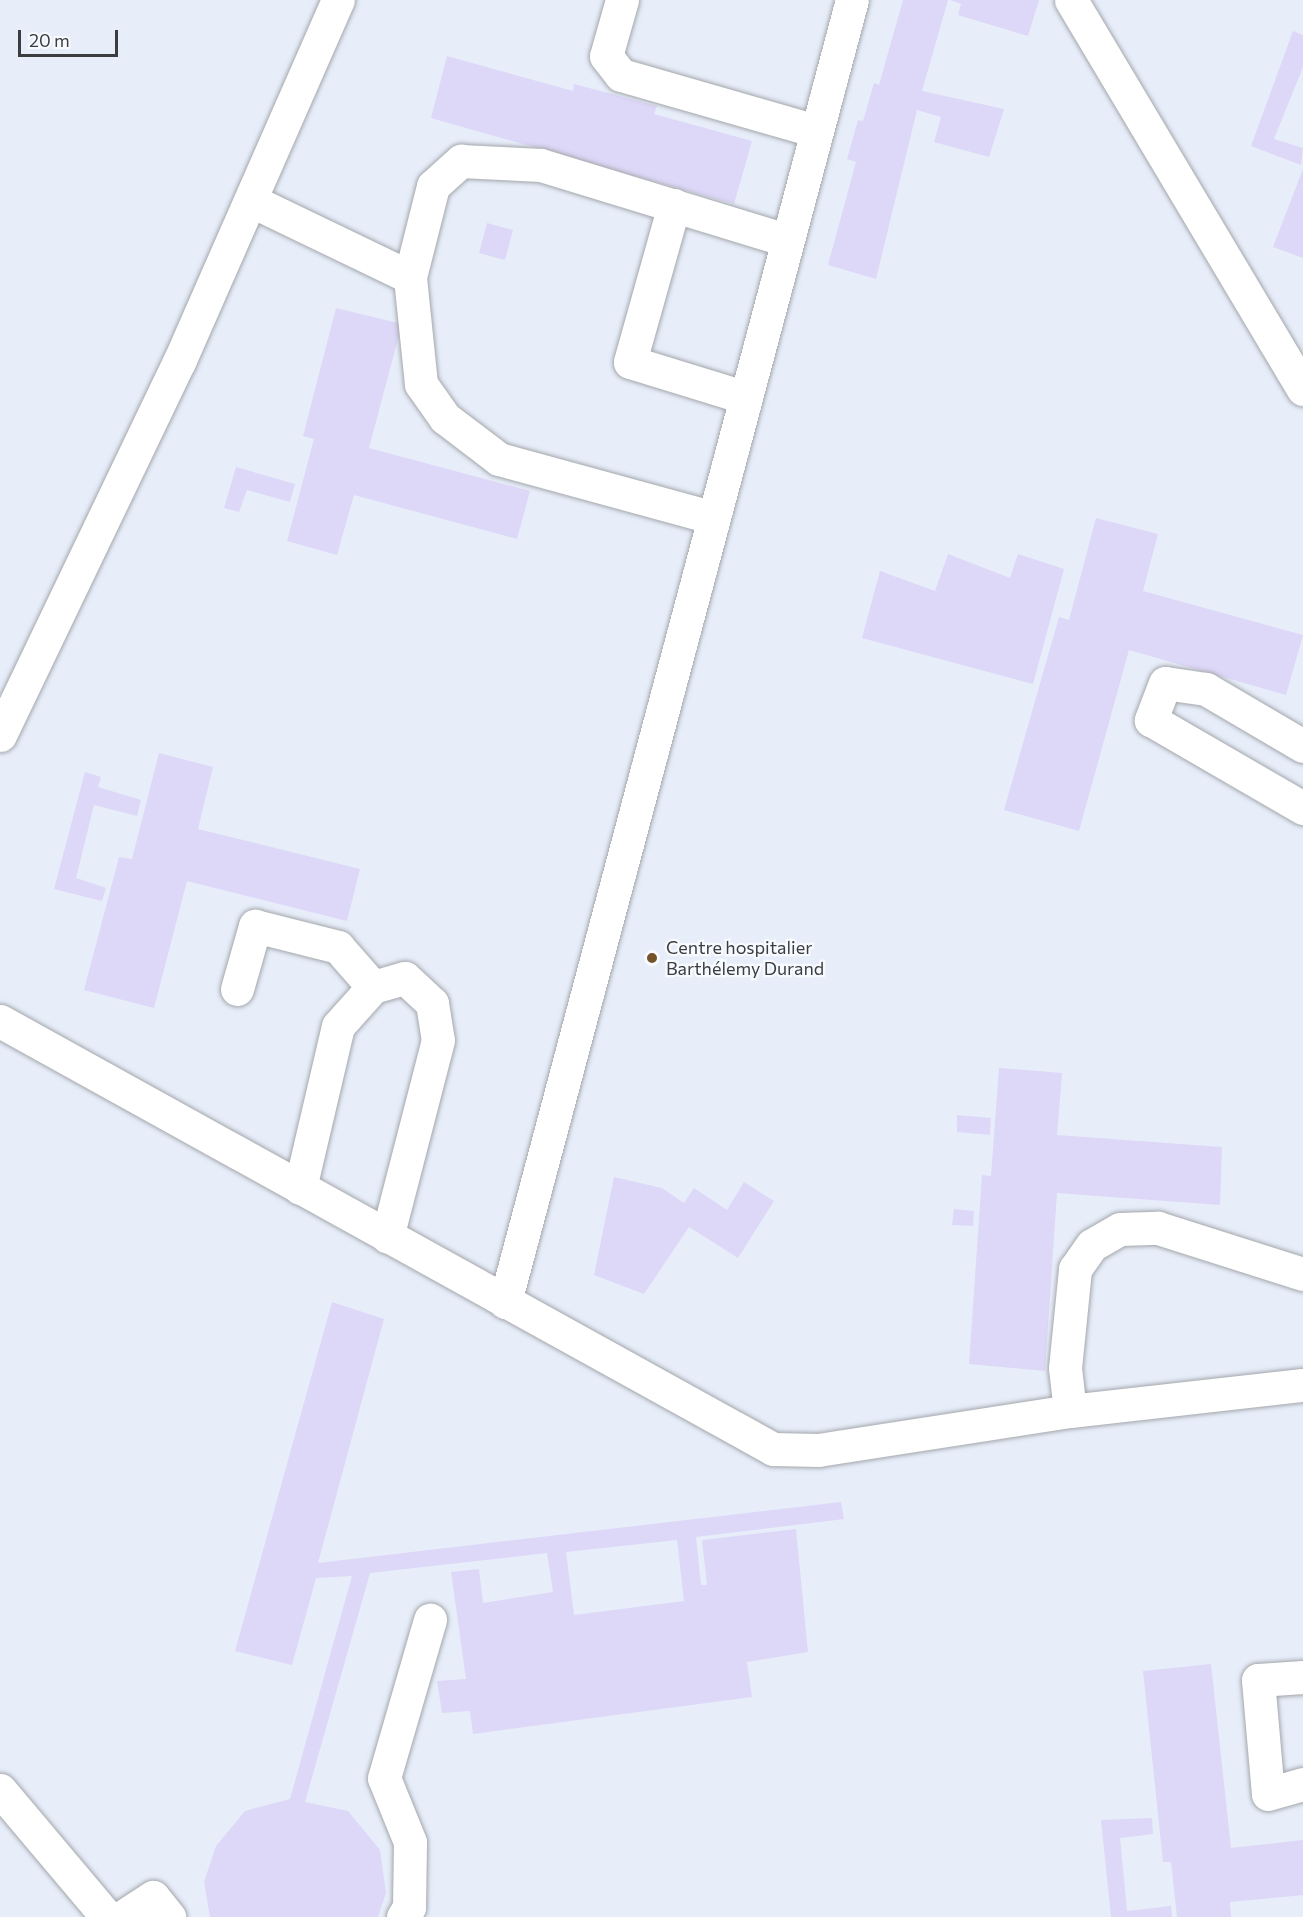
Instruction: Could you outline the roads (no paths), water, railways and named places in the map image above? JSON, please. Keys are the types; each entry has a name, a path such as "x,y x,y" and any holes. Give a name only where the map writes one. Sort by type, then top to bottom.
{"lane":[{"path":"0,735 252,201 338,0"},
{"path":"622,0 606,56 621,75 816,131"},
{"path":"505,1302 711,517 852,0"},
{"path":"1071,0 1303,389"},
{"path":"711,517 499,459 445,418 421,384 410,277 433,186 461,161 541,165 787,240"},
{"path":"252,201 410,277"},
{"path":"674,205 630,362 744,397"},
{"path":"1303,746 1206,690 1165,683 1151,720 1303,808"},
{"path":"237,989 255,926 338,947 373,987"},
{"path":"300,1188 338,1026 373,987 405,978 432,1003 438,1040 387,1237"},
{"path":"0,1021 773,1449 818,1450 1070,1411 1303,1385"},
{"path":"1070,1411 1065,1368 1075,1269 1092,1245 1120,1229 1158,1228 1303,1274"},
{"path":"403,1917 409,1907 410,1842 384,1778 430,1620"},
{"path":"1303,1677 1258,1680 1268,1794 1303,1784"},
{"path":"0,1790 107,1917"},
{"path":"122,1917 153,1897 169,1917"}],"place":[{"name":"Centre hospitalier Barthélemy Durand","path":"652,958"}]}
